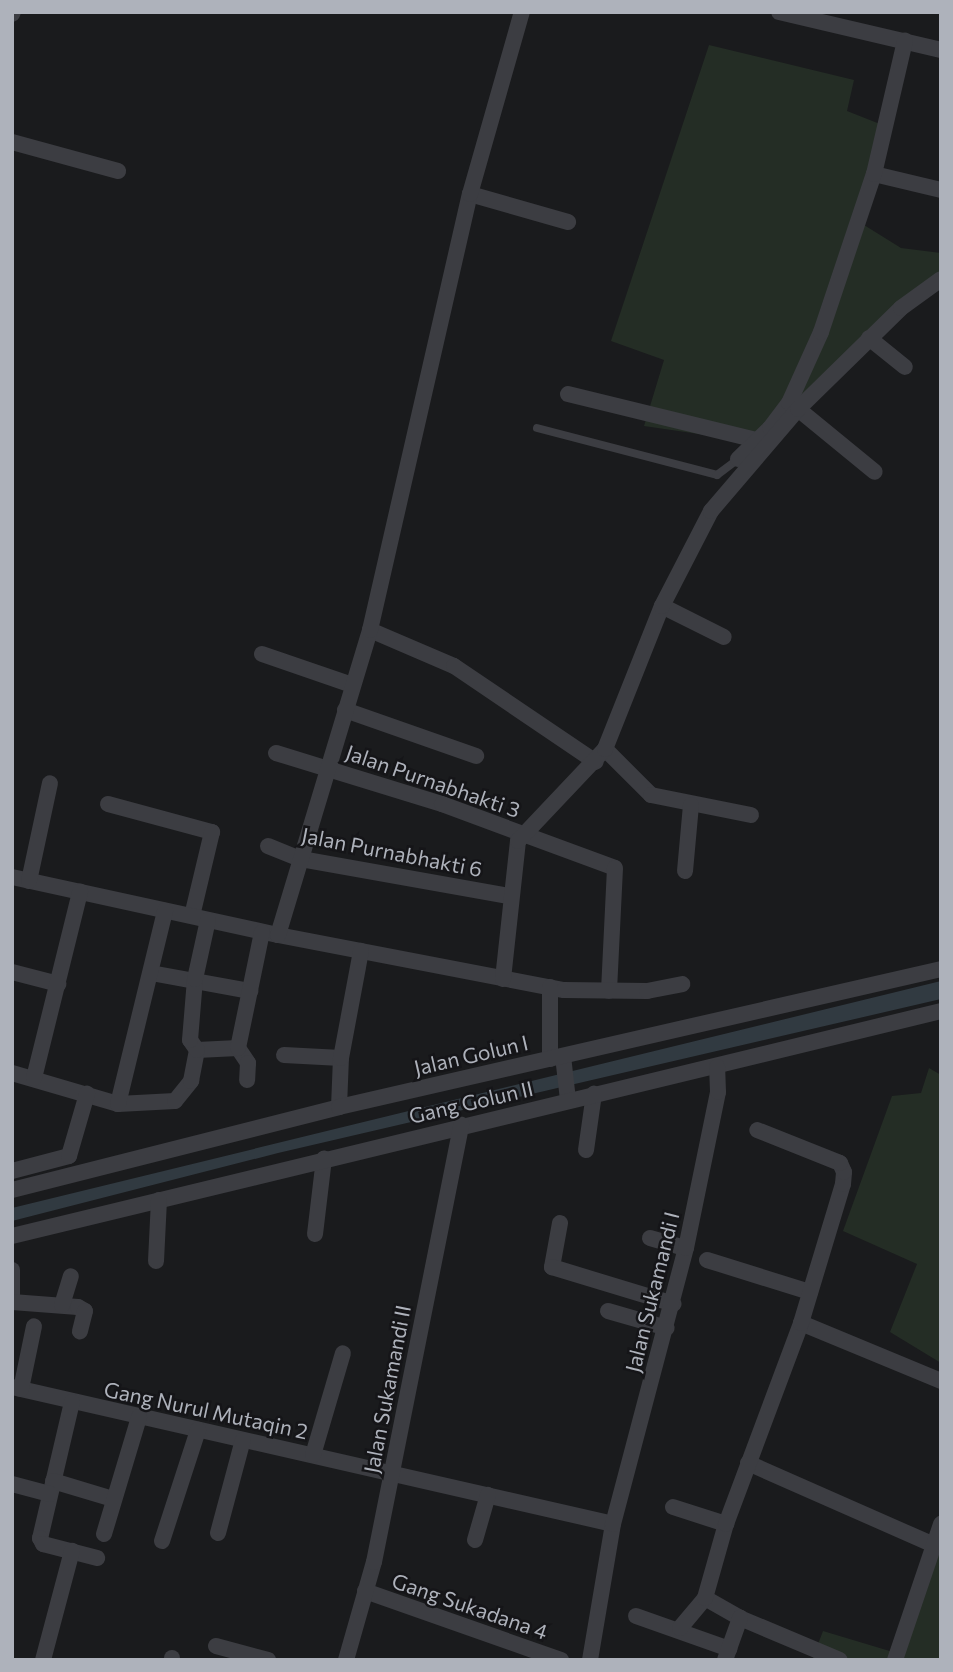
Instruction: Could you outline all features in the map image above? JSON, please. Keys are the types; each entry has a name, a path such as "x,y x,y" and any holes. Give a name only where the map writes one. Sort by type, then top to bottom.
{"street":[{"path":"247,1080 248,1063 238,1048 250,990 301,859 370,630 470,194 522,12"},
{"path":"790,13 941,50"},
{"path":"738,459 789,403 821,332 874,174 905,41"},
{"path":"12,142 118,171"},
{"path":"874,174 941,190"},
{"path":"470,194 568,222"},
{"path":"503,979 509,896 518,841 601,755 662,606 711,511 798,409 869,338 941,279"},
{"path":"869,338 905,367"},
{"path":"568,394 757,440"},
{"path":"798,409 875,472"},
{"path":"662,606 724,637"},
{"path":"370,630 454,666 601,755 651,796 751,815"},
{"path":"262,654 352,685"},
{"path":"345,710 476,757"},
{"name":"Jalan Purnabhakti 3","path":"276,753 330,768 615,868 609,991"},
{"path":"29,881 51,783"},
{"path":"12,1073 118,1104 175,1101 191,1081 197,1050 190,1040 194,979 212,832 108,804"},
{"path":"685,872 691,805"},
{"name":"Jalan Purnabhakti 6","path":"268,846 301,859 509,896"},
{"path":"12,877 270,933 550,987 609,991 682,984"},
{"path":"34,1078 80,892"},
{"path":"118,1104 165,911"},
{"path":"339,1107 341,1058 361,951"},
{"name":"Jalan Golun I","path":"12,1190 339,1107 559,1062 941,969"},
{"path":"12,972 58,984"},
{"path":"151,973 250,990"},
{"path":"550,987 559,1062 568,1097"},
{"name":"Gang Golun II","path":"12,1236 568,1097 717,1068 941,1011"},
{"path":"197,1050 238,1048"},
{"path":"284,1055 341,1058"},
{"name":"Jalan Sukamandi I","path":"590,1660 613,1524 674,1304 718,1092 717,1068"},
{"path":"12,1171 69,1156 87,1094"},
{"path":"586,1150 594,1094"},
{"name":"Jalan Sukamandi II","path":"346,1660 366,1591 392,1473 461,1125"},
{"path":"680,1628 705,1598 726,1524 801,1323 844,1172 839,1163 757,1130"},
{"path":"315,1234 324,1159"},
{"path":"156,1261 159,1200"},
{"path":"560,1223 552,1267 674,1304"},
{"path":"650,1238 686,1248"},
{"path":"707,1260 810,1292"},
{"path":"12,1270 12,1300 62,1305 85,1311 80,1331"},
{"path":"62,1305 71,1276"},
{"path":"608,1311 667,1328"},
{"path":"801,1323 941,1381"},
{"path":"17,1388 34,1326"},
{"path":"313,1455 342,1353"},
{"name":"Gang Nurul Mutaqin 2","path":"17,1388 613,1524"},
{"path":"72,1402 41,1541 97,1558"},
{"path":"104,1534 139,1417"},
{"path":"162,1541 198,1430"},
{"path":"218,1533 243,1440"},
{"path":"748,1462 934,1545"},
{"path":"12,1484 113,1499"},
{"path":"475,1540 488,1495"},
{"path":"673,1507 726,1524"},
{"path":"895,1660 941,1524"},
{"path":"43,1660 72,1551"},
{"name":"Gang Sukadana 4","path":"366,1591 561,1660"},
{"path":"705,1598 740,1618 840,1660"},
{"path":"636,1616 680,1628 727,1654 740,1618"},
{"path":"216,1646 268,1660"}],"lane":[{"path":"537,428 717,475 738,459"}],"shaded area":[{"path":"709,45 854,80 847,111 880,124 856,220 901,248 941,253 941,271 768,444 644,426 664,360 611,341"},
{"path":"941,981 941,999 278,1153 12,1221 12,1208"},
{"path":"929,1068 941,1075 941,1363 890,1332 917,1264 843,1231 892,1096 921,1093"},
{"path":"941,1547 941,1660 812,1660 823,1631 903,1655"}]}
